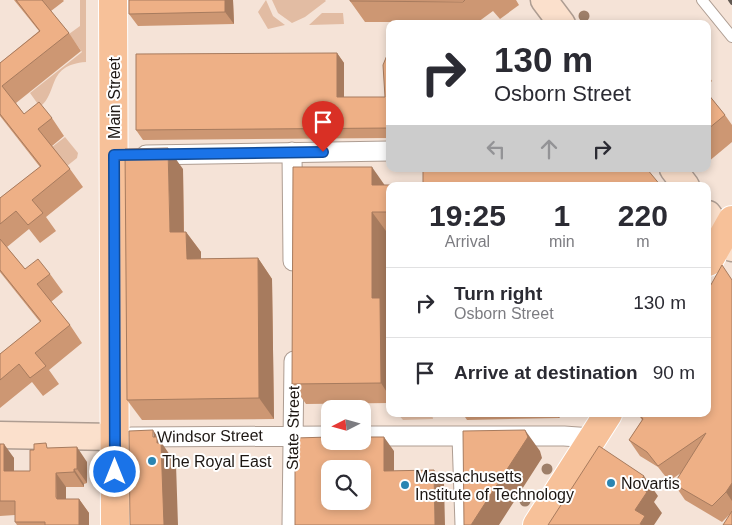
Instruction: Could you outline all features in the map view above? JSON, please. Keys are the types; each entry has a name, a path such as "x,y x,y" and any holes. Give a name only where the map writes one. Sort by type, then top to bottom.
{"main road":[{"name":"Main Street","path":"113,0 115,525"},
{"path":"711,256 724,229"},
{"path":"537,525 606,417"}],"street":[{"path":"544,0 559,20"},
{"path":"114,155 386,151"},
{"path":"292,152 293,275"},
{"path":"675,172 683,182"},
{"name":"State Street","path":"292,525 294,344"},
{"name":"Windsor Street","path":"0,435 115,437 321,436"},
{"path":"371,436 549,436 592,438"},
{"path":"462,437 465,525"}],"lane":[{"path":"702,0 732,37"}],"shaded area":[{"path":"80,0 86,0 86,62 73,64 65,68 55,80 50,94 40,107 30,93 82,52 69,34 80,26"},
{"path":"266,0 273,16 285,25 268,29 258,12"},
{"path":"272,0 326,1 305,17 292,23 278,13"},
{"path":"322,13 343,13 344,24 309,25"},
{"path":"65,137 78,153 77,158 67,166 52,147"},
{"path":"400,417 433,417 433,419 403,420"}],"building":[{"path":"16,0 42,0 69,33 2,86 24,114 39,102 52,118 38,129 70,169 32,200 43,213 28,225 16,211 0,224 0,198 41,166 0,114 0,63 40,31"},
{"path":"129,0 225,0 225,12 129,14"},
{"path":"350,0 465,0 463,2"},
{"path":"337,53 337,97 385,97 383,65 386,58 386,128 136,130 136,54"},
{"path":"711,98 725,115 711,127"},
{"path":"168,148 170,232 186,232 187,259 258,258 259,398 127,400 125,149"},
{"path":"293,167 372,167 372,185 386,185 386,212 372,212 372,298 380,298 381,383 292,384"},
{"path":"423,172 649,172 658,182 423,182"},
{"path":"0,239 25,269 38,259 50,274 37,284 70,325 35,353 46,366 30,378 19,364 0,380 0,354 41,321 0,270"},
{"path":"722,265 732,280 732,483 712,506 674,484 706,433 658,466 647,452 629,440 643,419 641,417 711,417 711,285"},
{"path":"153,430 153,437 157,437 157,443 161,443 164,525 130,525 129,431"},
{"path":"525,430 528,437 471,525 464,525 463,431"},
{"name":"Massachusetts Institute of Technology","path":"321,437 321,450 371,450 371,437 384,437 384,471 434,470 435,525 295,525 295,438"},
{"path":"46,443 47,448 77,447 77,469 74,469 74,472 56,473 56,497 57,499 79,499 79,525 45,525 45,522 15,522 15,501 0,501 0,444 4,444 4,471 30,471 30,450 34,450 34,444"},
{"path":"599,446 644,476 637,485 647,492 635,510 645,516 640,524 643,525 548,525"},
{"path":"732,511 732,525 723,525"}],"place":[{"name":"The Royal East","path":"152,461"},
{"name":"Novartis","path":"611,483"},
{"name":"Massachusetts Institute of Technology","path":"405,485"}],"route":[{"path":"115,472 114,155 323,152"}]}
